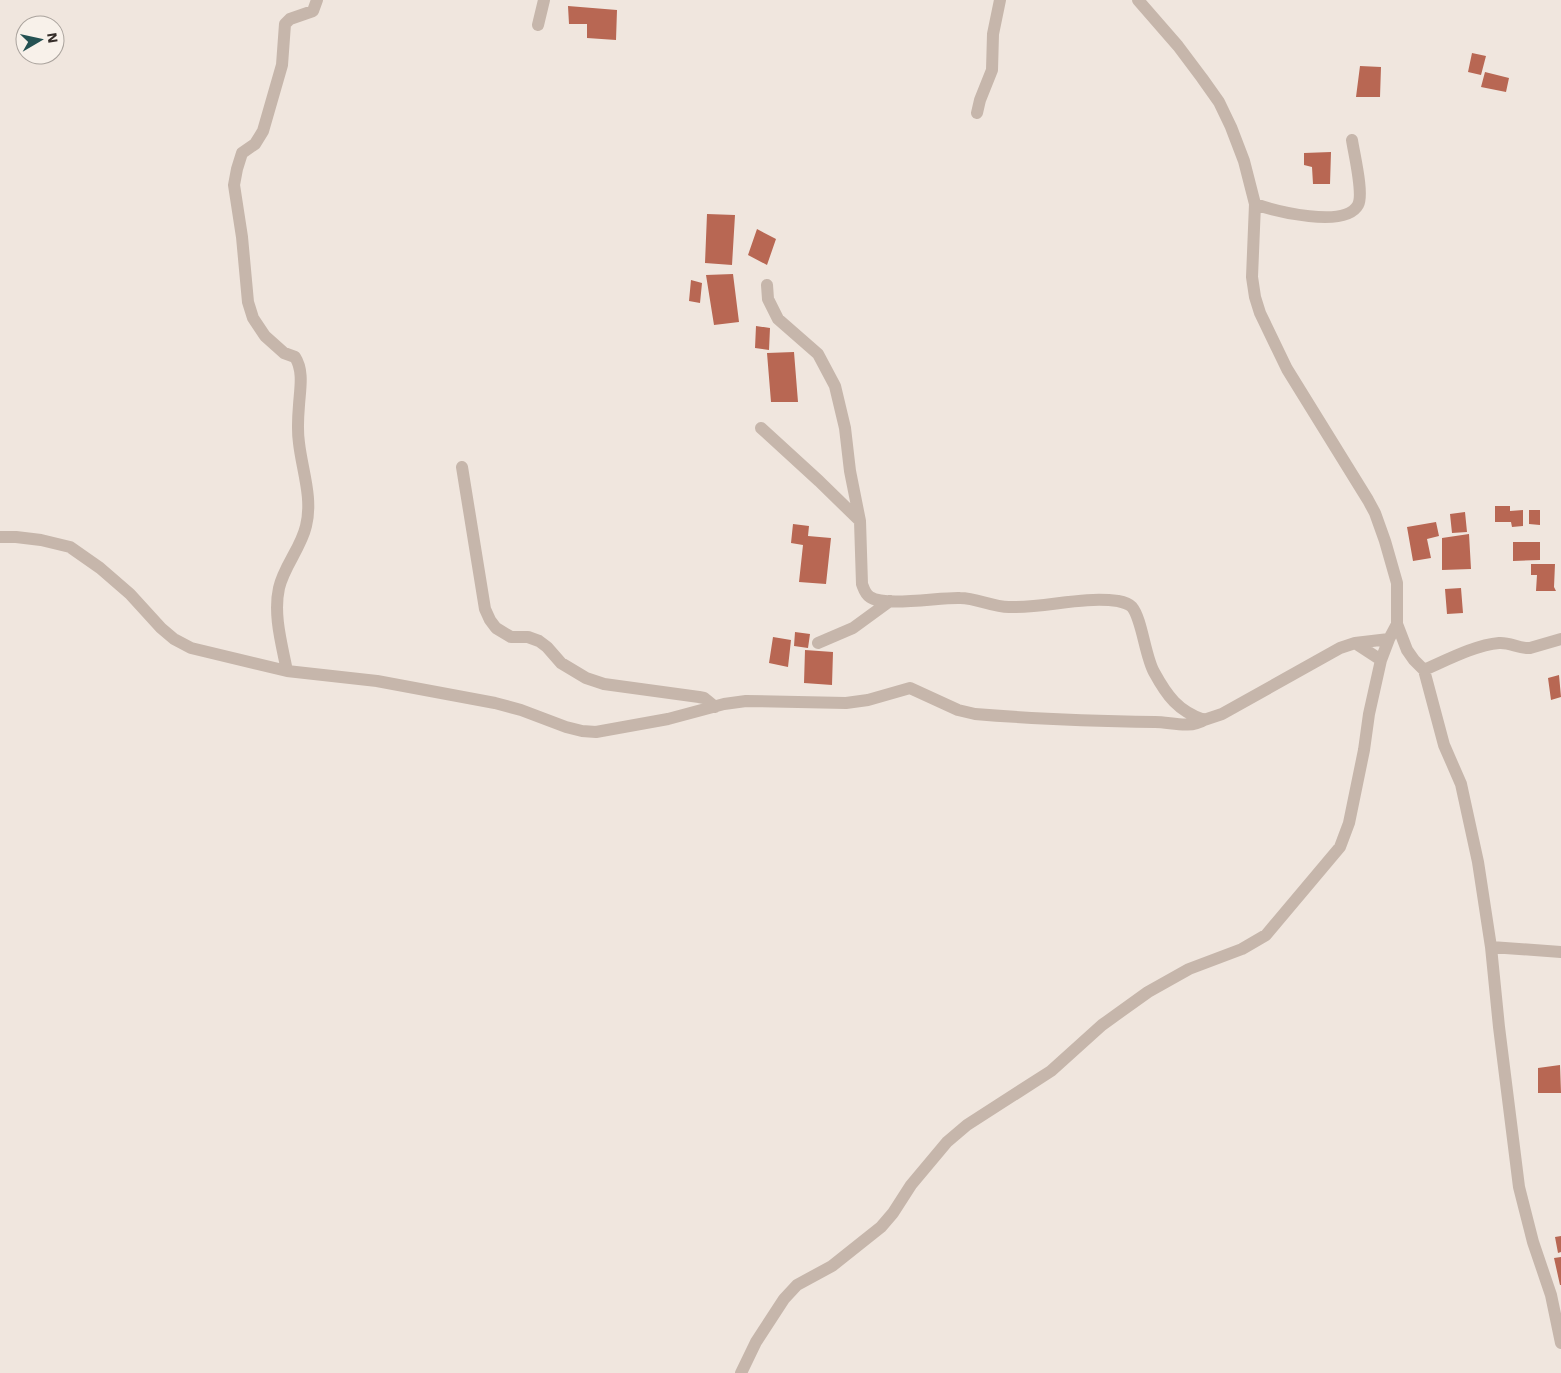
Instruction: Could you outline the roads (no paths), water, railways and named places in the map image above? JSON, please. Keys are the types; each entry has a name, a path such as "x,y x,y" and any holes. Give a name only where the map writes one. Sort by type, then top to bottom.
{"street":[{"path":"287,671 279,623 279,589 286,568 306,527 308,514 306,477 298,440 301,370 295,357 284,353 265,336 253,318 248,302 242,237 234,181 242,153 255,144 263,131 282,65 285,24 290,19 313,11 316,0"},
{"path":"538,25 544,0"},
{"path":"977,113 992,70 993,34 1000,0"},
{"path":"1138,0 1178,46 1219,102 1231,127 1244,162 1255,204 1252,277 1260,313 1287,369 1375,513 1397,583 1397,624 1407,650 1424,670 1444,745 1461,784 1478,862 1491,947 1498,1027 1519,1187 1533,1242 1556,1294 1561,1343"},
{"path":"1255,204 1271,210 1289,213 1333,217 1347,215 1358,205 1360,198 1352,140"},
{"path":"766,285 768,299 778,319 818,354 835,386 845,428 850,471 860,521 861,571 864,591 872,598 890,601 967,598 1008,607 1104,600 1126,603 1134,612 1153,671 1181,709 1189,715 1204,720"},
{"path":"761,428 860,521"},
{"path":"462,467 485,609 496,628 511,637 528,637 539,641 561,663 586,678 604,684 704,698 715,707"},
{"path":"0,537 41,540 70,548 100,568 130,594 152,620 174,639 191,648 287,671 378,681 495,703 582,731 596,732 746,701 846,703 868,700 910,688 958,710 975,714 1089,722 1197,724 1222,714 1340,648 1355,643 1389,639"},
{"path":"818,643 853,628 875,614 890,601"},
{"path":"741,1373 756,1342 784,1298 797,1285 832,1266 881,1227 893,1213 911,1185 947,1142 967,1125 1051,1071 1102,1025 1148,992 1189,969 1242,948 1266,935 1340,847 1349,823 1381,660 1397,624"},
{"path":"1424,670 1475,649 1494,644 1506,643 1530,648 1561,639"},
{"path":"1355,643 1381,660"},
{"path":"1491,947 1561,952"}]}
